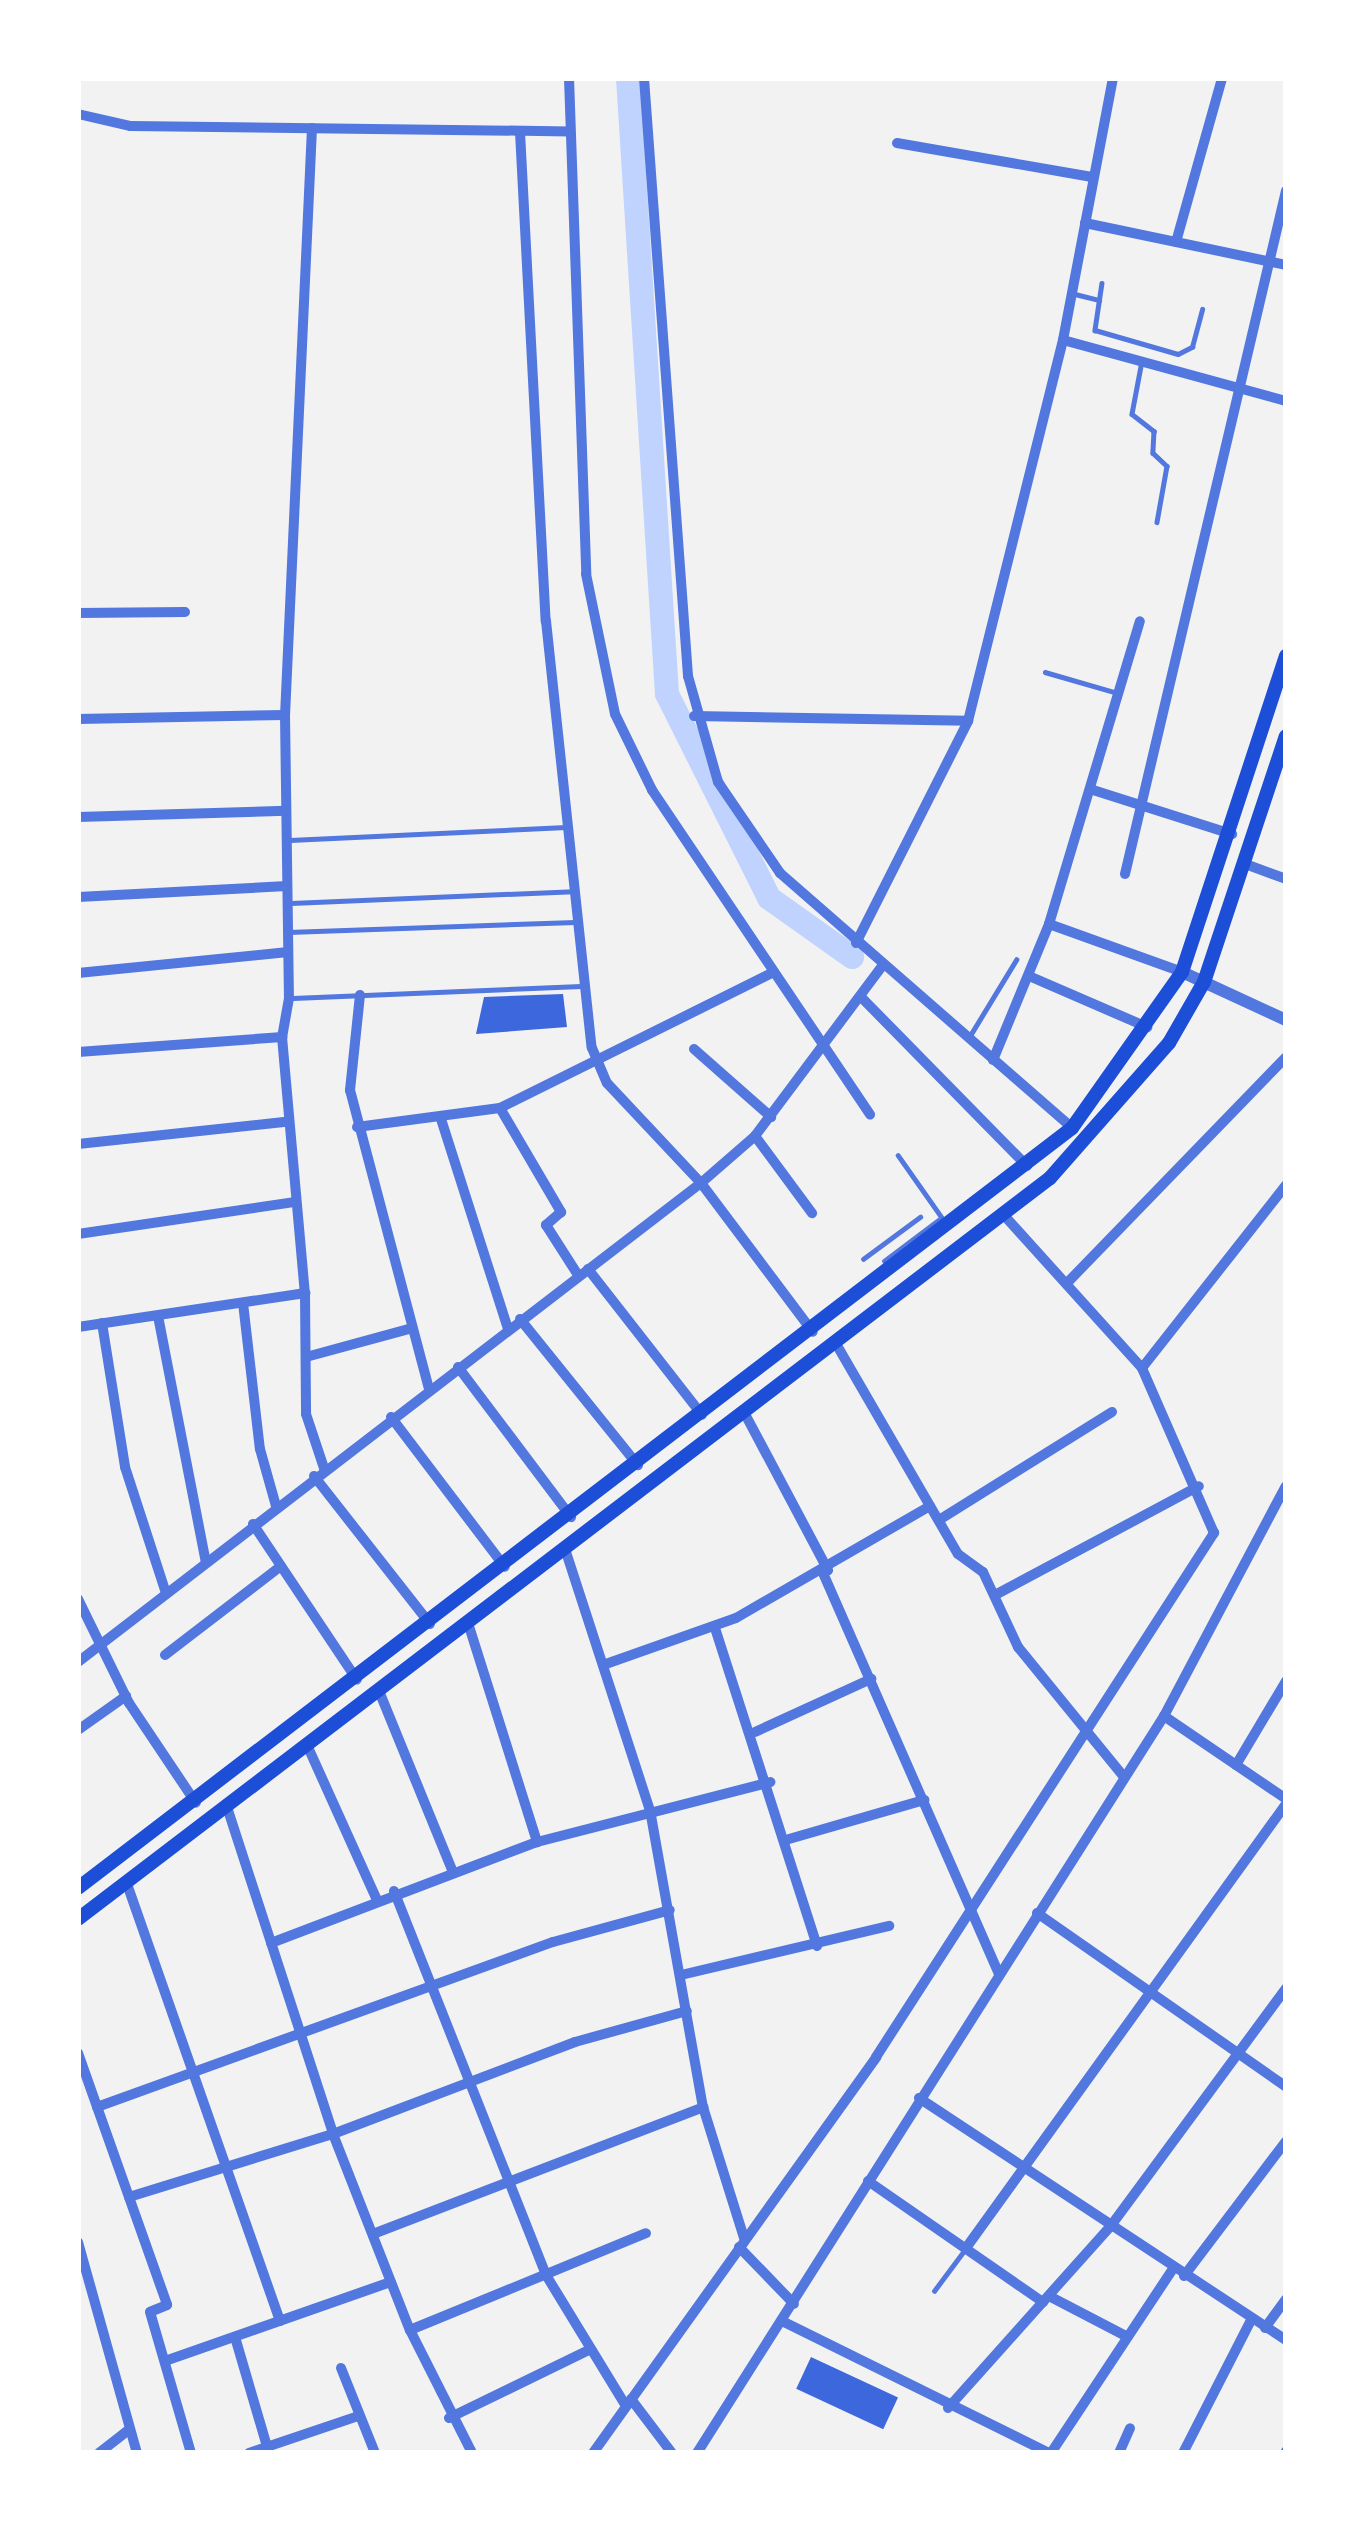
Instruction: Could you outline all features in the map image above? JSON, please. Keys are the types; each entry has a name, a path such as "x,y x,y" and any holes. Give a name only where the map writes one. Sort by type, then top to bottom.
{"main road":[{"path":"78,1888 813,1332 887,1267 1028,1167 1072,1128 1150,1028 1182,972 1232,834 1286,656"},
{"path":"78,1919 566,1552 1050,1178 1138,1083 1204,982 1248,865 1286,736"}],"street":[{"path":"569,78 583,525 608,684 652,790 870,1115"},
{"path":"644,78 694,716 718,782 756,845 856,943 1072,1128"},
{"path":"856,943 968,721 1063,340 1113,78"},
{"path":"1176,242 1222,78"},
{"path":"78,114 130,126 570,131"},
{"path":"312,128 285,715 289,998 282,1037 284,1122 305,1294 306,1414 319,1472 430,1624"},
{"path":"520,132 546,621 581,986 597,1065 701,1183 813,1332"},
{"path":"897,142 1092,177"},
{"path":"1125,874 1244,390 1267,261 1286,191"},
{"path":"1085,223 1286,265"},
{"path":"1063,340 1286,401"},
{"path":"78,614 185,612"},
{"path":"994,1060 1049,925 1140,621"},
{"path":"78,719 285,715"},
{"path":"694,716 968,721"},
{"path":"1093,790 1232,834"},
{"path":"78,817 286,812"},
{"path":"1248,865 1286,879"},
{"path":"78,897 287,886"},
{"path":"1049,925 1182,972 1286,1020"},
{"path":"78,974 288,952"},
{"path":"78,1662 319,1472 701,1183 771,1117 824,1052 882,966"},
{"path":"357,1127 500,1108 597,1065 772,973"},
{"path":"1029,976 1150,1028"},
{"path":"360,995 348,1066 357,1127 429,1388"},
{"path":"861,997 1028,1167"},
{"path":"78,1052 282,1037"},
{"path":"694,1049 771,1117"},
{"path":"1068,1282 1286,1058"},
{"path":"500,1108 561,1212 546,1225 702,1414"},
{"path":"441,1119 508,1329"},
{"path":"78,1144 284,1122"},
{"path":"754,1136 812,1214"},
{"path":"1142,1367 1286,1185"},
{"path":"78,1234 294,1202"},
{"path":"593,2453 974,1910 1082,1729 1212,1538 1199,1486 1142,1367 1003,1214"},
{"path":"78,1327 305,1294"},
{"path":"243,1303 260,1449 276,1506"},
{"path":"158,1316 206,1562"},
{"path":"520,1319 638,1465"},
{"path":"102,1324 125,1467 166,1593"},
{"path":"306,1357 409,1329"},
{"path":"835,1342 930,1506 995,1595 1018,1647 1124,1777"},
{"path":"458,1367 571,1517"},
{"path":"939,1520 1112,1412"},
{"path":"745,1414 826,1571 999,1973"},
{"path":"392,1417 505,1567"},
{"path":"995,1595 1199,1486"},
{"path":"698,2453 1164,1716 1286,1486"},
{"path":"603,1665 715,1628 826,1571 930,1506"},
{"path":"253,1524 357,1680"},
{"path":"566,1552 650,1810 703,2107 741,2242 794,2304"},
{"path":"164,1655 281,1566"},
{"path":"78,1599 126,1696 196,1803"},
{"path":"468,1623 537,1842"},
{"path":"715,1628 755,1732 818,1946"},
{"path":"755,1732 872,1679"},
{"path":"1236,1765 1286,1681"},
{"path":"379,1691 452,1870"},
{"path":"78,1730 126,1696"},
{"path":"965,2248 1152,1995 1286,1802 1164,1716"},
{"path":"307,1745 376,1898"},
{"path":"271,1943 394,1891 537,1842 770,1782"},
{"path":"789,1839 924,1800"},
{"path":"226,1804 333,2134 410,2330 449,2418 472,2453"},
{"path":"127,1884 280,2321"},
{"path":"394,1891 503,2179 546,2275 589,2350 672,2453"},
{"path":"97,2107 302,2038 553,1942 670,1910"},
{"path":"1037,1913 1286,2087"},
{"path":"681,1975 889,1927"},
{"path":"948,2408 1110,2227 1286,1988"},
{"path":"129,2197 333,2134 468,2082 686,2012"},
{"path":"78,2053 167,2305 150,2312 191,2453"},
{"path":"920,2098 1286,2340"},
{"path":"373,2234 503,2179 703,2107"},
{"path":"784,2322 948,2408 1050,2453 1124,2335 1286,2141"},
{"path":"868,2181 1046,2299 1124,2335"},
{"path":"410,2330 646,2234"},
{"path":"78,2242 137,2453"},
{"path":"165,2361 391,2282"},
{"path":"1265,2328 1286,2299"},
{"path":"1184,2453 1251,2320"},
{"path":"235,2337 268,2450"},
{"path":"449,2418 589,2350"},
{"path":"341,2368 375,2453"},
{"path":"249,2453 358,2416"},
{"path":"1119,2453 1130,2428"},
{"path":"99,2453 130,2429"}],"lane":[{"path":"1102,283 1095,330 1130,341 1184,354 1202,309"},
{"path":"1072,294 1099,300"},
{"path":"1126,357 1130,341"},
{"path":"1142,362 1132,414 1152,429 1154,454 1167,466 1157,522"},
{"path":"1045,672 1120,693"},
{"path":"286,841 566,827"},
{"path":"287,903 573,891"},
{"path":"288,932 575,922"},
{"path":"968,1039 1016,960"},
{"path":"289,998 581,986"},
{"path":"898,1155 946,1222"},
{"path":"862,1259 920,1217"},
{"path":"875,1250 887,1267"},
{"path":"934,2291 965,2248"}],"building":[{"path":"563,994 567,1027 476,1034 484,997"},
{"path":"811,2357 898,2398 883,2429 796,2389"}],"waterway":[{"path":"628,78 667,694 769,898 852,957"}]}
